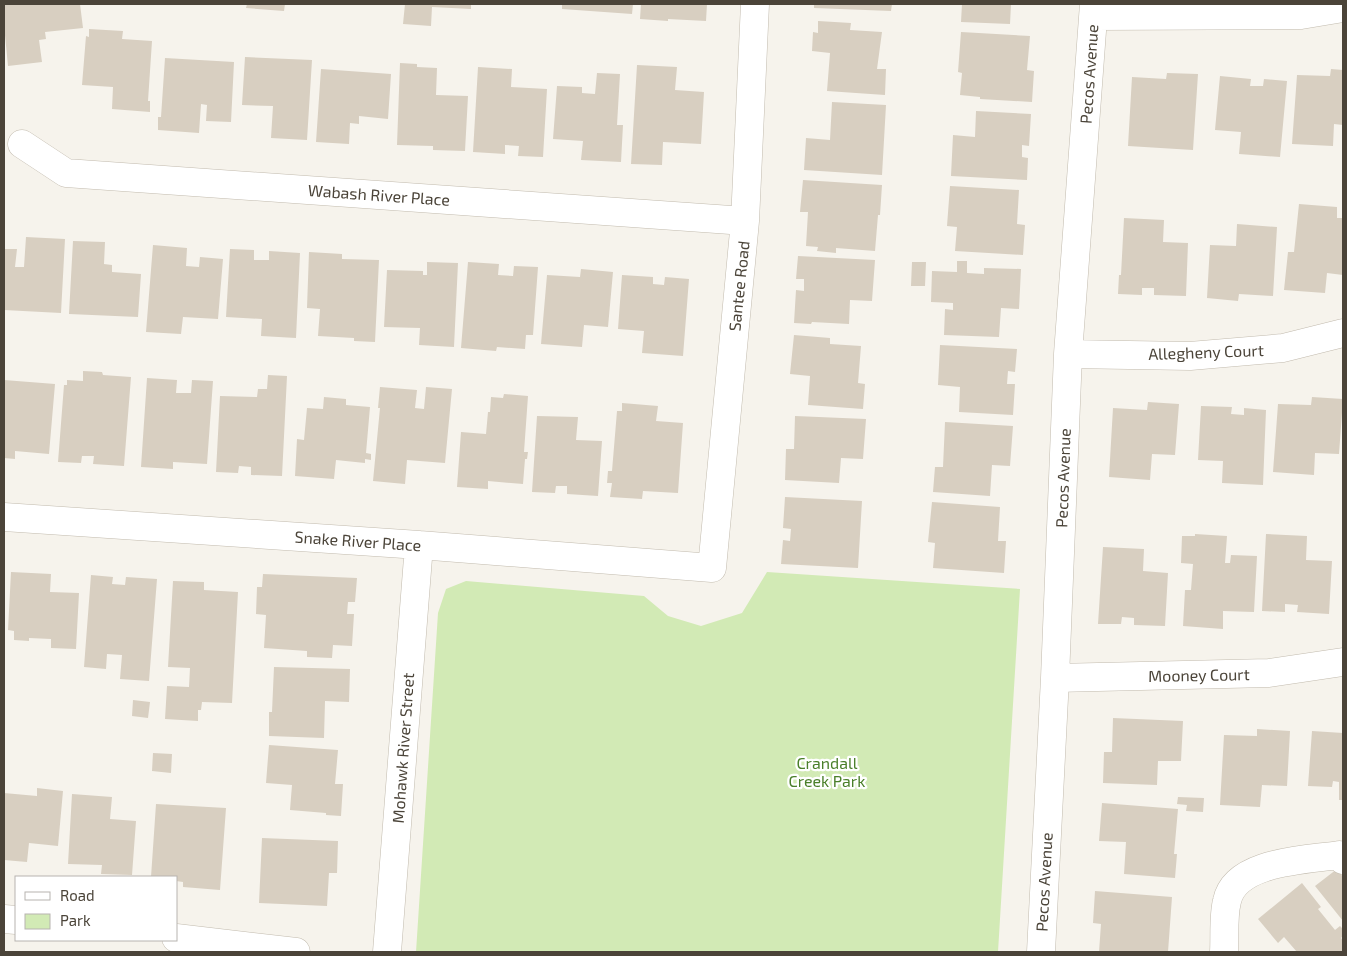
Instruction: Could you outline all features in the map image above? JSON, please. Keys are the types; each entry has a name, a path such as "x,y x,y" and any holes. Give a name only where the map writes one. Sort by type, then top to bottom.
{"street":[{"name":"Santee Road","path":"712,568 745,221 755,4"},
{"path":"1094,10 1302,15 1343,8"},
{"name":"Pecos Avenue","path":"1041,952 1055,678 1068,354 1094,10"},
{"name":"Wabash River Place","path":"22,144 66,173 745,221"},
{"name":"Allegheny Court","path":"1068,354 1190,356 1283,348 1343,333"},
{"name":"Snake River Place","path":"4,517 419,545 712,568"},
{"name":"Mohawk River Street","path":"387,952 419,545"},
{"name":"Mooney Court","path":"1055,678 1269,673 1343,662"},
{"path":"1224,952 1226,901 1233,885 1261,868 1339,855 1343,860"},
{"path":"178,938 296,952"}],"green space":[{"name":"Crandall Creek Park","path":"767,572 1020,589 998,952 416,952 438,613 446,589 466,581 644,596 668,616 701,626 742,613"}],"building":[{"path":"4,4 80,4 83,28 45,32 46,39 39,40 42,62 8,66"},
{"path":"247,4 285,4 284,11 246,8"},
{"path":"405,4 471,4 471,9 432,7 431,26 403,24"},
{"path":"562,4 633,4 632,14 562,9"},
{"path":"641,4 707,4 706,21 640,19"},
{"path":"814,4 892,4 891,11 814,8"},
{"path":"962,4 1011,4 1010,24 961,22"},
{"path":"818,21 851,23 850,30 882,32 877,69 886,69 885,95 827,91 830,53 812,51 813,32 818,33"},
{"path":"89,29 123,31 122,39 152,41 148,101 150,101 150,112 112,109 113,87 82,85 86,36 89,37"},
{"path":"961,32 1030,36 1027,70 1034,71 1032,102 980,99 980,97 960,95 962,73 958,72"},
{"path":"245,57 312,60 307,140 271,138 273,106 242,105"},
{"path":"165,58 234,62 231,122 206,121 207,105 201,104 199,133 158,130 158,117 161,117"},
{"path":"400,63 417,64 417,67 437,68 436,95 468,96 465,151 433,150 433,146 397,145"},
{"path":"637,65 677,67 675,90 704,92 701,144 663,142 662,165 631,164"},
{"path":"478,67 512,69 511,87 547,89 543,157 518,156 519,146 505,145 505,154 473,152"},
{"path":"321,69 391,74 388,119 359,116 359,124 350,123 349,144 316,142"},
{"path":"1331,69 1343,70 1343,125 1334,124 1333,146 1292,144 1297,75 1330,76"},
{"path":"597,73 620,74 617,125 623,125 621,162 581,160 583,141 553,139 557,86 582,87 582,93 595,94"},
{"path":"1167,73 1198,74 1193,150 1128,146 1132,77 1166,79"},
{"path":"1220,76 1251,79 1250,86 1263,86 1264,79 1287,81 1280,157 1239,154 1241,132 1215,130"},
{"path":"832,102 886,105 882,175 804,170 806,138 830,140"},
{"path":"976,111 1031,114 1029,146 1022,145 1022,157 1028,158 1027,180 951,176 953,135 975,137"},
{"path":"803,180 882,185 875,251 836,248 836,253 817,251 818,247 806,246 808,212 800,212"},
{"path":"950,186 1019,190 1017,224 1025,225 1023,255 955,251 957,227 947,226"},
{"path":"1299,204 1337,207 1337,218 1343,218 1343,275 1327,273 1325,293 1284,290 1288,252 1294,252"},
{"path":"1124,218 1164,220 1163,242 1188,243 1186,296 1154,295 1154,288 1142,288 1142,295 1118,294"},
{"path":"1237,224 1277,227 1273,296 1239,294 1238,301 1207,298 1210,245 1236,246"},
{"path":"26,237 65,239 61,313 4,310 4,249 17,249 15,267 24,267"},
{"path":"73,241 105,242 104,264 112,265 112,272 141,274 138,317 69,314"},
{"path":"153,245 187,248 186,266 199,267 200,257 223,259 218,319 183,317 181,334 146,332"},
{"path":"230,249 254,250 254,260 269,260 269,251 300,253 296,338 261,336 262,319 226,317"},
{"path":"309,252 342,254 342,259 379,260 375,342 354,341 354,338 318,336 320,309 307,308"},
{"path":"798,256 875,260 872,301 850,300 849,324 794,323 796,290 804,291 804,279 796,279"},
{"path":"957,261 967,261 967,273 984,274 984,268 1021,269 1019,309 1001,308 999,337 944,335 945,309 953,310 953,303 931,302 932,271 957,272"},
{"path":"427,262 458,263 454,347 419,345 420,328 384,327 387,270 423,271 423,275 427,275"},
{"path":"468,262 499,264 498,275 513,276 514,266 538,267 533,335 526,335 525,349 497,347 496,351 461,348"},
{"path":"912,262 926,262 925,286 911,286"},
{"path":"581,269 613,272 608,327 584,325 582,347 541,344 547,275 580,277"},
{"path":"622,275 653,277 653,284 664,285 665,277 689,279 683,356 642,353 644,331 618,329"},
{"path":"794,335 830,338 830,344 861,346 858,383 865,384 863,409 808,405 810,376 790,374"},
{"path":"940,345 1017,349 1015,372 1008,371 1007,384 1015,384 1013,415 959,412 960,387 938,385"},
{"path":"83,371 131,377 124,466 93,464 94,456 82,456 81,463 58,462 64,385 67,385 67,380 83,381"},
{"path":"268,375 287,376 282,476 251,475 251,467 239,466 238,473 216,472 220,396 257,397 258,389 267,389"},
{"path":"147,378 177,380 176,393 191,393 192,380 213,381 207,464 173,462 173,469 141,467"},
{"path":"4,380 55,384 49,454 15,451 15,459 4,458"},
{"path":"380,387 417,390 415,408 424,409 426,387 452,389 445,463 407,460 405,484 373,481 380,408 378,408"},
{"path":"504,394 528,396 524,452 528,452 527,459 525,459 523,484 488,481 488,489 457,487 461,432 486,434 491,397 503,398"},
{"path":"324,397 346,399 346,405 370,407 366,453 371,454 371,460 365,459 365,463 336,460 334,479 295,476 297,439 304,440 307,408 323,409"},
{"path":"1312,397 1343,399 1339,454 1315,453 1314,475 1273,472 1278,404 1311,405"},
{"path":"1148,402 1179,404 1175,455 1152,454 1150,480 1109,477 1113,408 1147,410"},
{"path":"622,403 658,406 656,421 683,423 678,493 643,491 642,499 610,497 612,483 607,483 608,471 612,471 617,411 622,411"},
{"path":"1201,406 1232,407 1231,414 1244,415 1244,408 1266,410 1263,485 1222,483 1223,461 1198,460"},
{"path":"537,416 578,417 576,440 602,441 598,496 567,494 567,486 556,486 555,493 532,492"},
{"path":"795,416 866,419 863,459 841,458 839,483 785,480 786,449 794,449"},
{"path":"945,422 1013,426 1010,466 992,465 990,496 933,492 935,467 943,467"},
{"path":"785,497 862,501 858,568 781,564 783,540 790,541 791,529 783,528"},
{"path":"932,502 1000,507 998,541 1006,541 1004,573 933,568 935,543 928,542"},
{"path":"1195,534 1227,536 1225,563 1230,563 1231,555 1257,556 1254,612 1223,611 1223,629 1183,626 1185,590 1191,590 1193,564 1181,563 1182,536 1195,536"},
{"path":"1266,534 1307,536 1306,560 1332,561 1329,614 1297,612 1298,605 1285,604 1285,612 1262,611"},
{"path":"1103,547 1144,549 1143,571 1168,573 1165,626 1134,625 1134,618 1122,617 1121,624 1098,624"},
{"path":"11,572 51,574 50,592 79,593 76,649 51,648 51,639 29,638 29,641 14,640 14,631 8,630"},
{"path":"263,574 357,578 355,602 348,602 347,614 354,614 352,646 333,645 332,658 307,657 307,651 264,648 266,615 256,614 257,587 262,587"},
{"path":"91,575 113,577 112,584 125,585 126,577 157,579 149,681 120,679 122,655 107,654 106,669 84,667"},
{"path":"173,581 204,582 204,590 238,592 232,703 202,702 201,710 198,710 198,721 165,719 167,686 189,687 190,668 168,667"},
{"path":"274,667 350,669 349,702 325,701 324,738 269,736 269,712 272,712"},
{"path":"133,700 150,702 148,718 132,716"},
{"path":"1113,718 1183,721 1181,761 1158,761 1157,785 1103,783 1104,752 1112,752"},
{"path":"1257,729 1290,731 1287,786 1262,785 1260,807 1220,805 1224,735 1257,736"},
{"path":"1312,731 1343,733 1343,800 1339,800 1339,782 1333,781 1332,787 1308,786"},
{"path":"269,745 338,750 335,784 343,784 341,816 290,810 292,785 266,783"},
{"path":"153,753 172,754 171,773 152,771"},
{"path":"37,788 63,791 58,846 29,843 27,862 4,860 4,793 37,796"},
{"path":"72,794 112,797 110,819 136,821 132,875 101,874 102,865 68,864"},
{"path":"1178,797 1204,798 1203,812 1186,811 1187,805 1177,804"},
{"path":"1102,803 1178,809 1174,854 1177,854 1175,878 1124,874 1126,842 1099,841"},
{"path":"156,804 226,808 220,890 183,887 183,882 178,881 178,876 151,876"},
{"path":"262,838 338,841 337,873 329,873 327,906 259,903"},
{"path":"1337,869 1343,877 1343,921 1315,886"},
{"path":"1302,883 1321,907 1318,909 1335,930 1340,926 1343,929 1343,936 1341,938 1343,940 1343,952 1297,952 1284,937 1278,943 1258,919"},
{"path":"1095,891 1172,897 1168,952 1099,952 1101,924 1093,923"}]}
